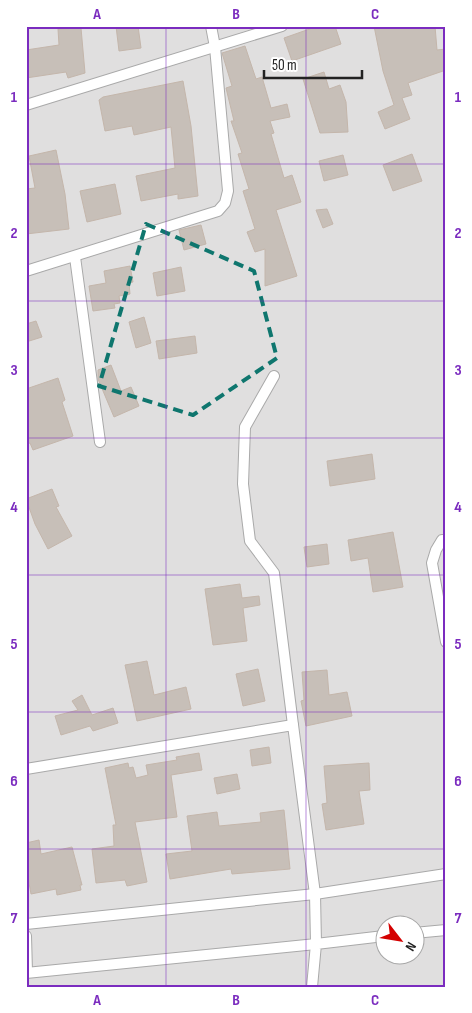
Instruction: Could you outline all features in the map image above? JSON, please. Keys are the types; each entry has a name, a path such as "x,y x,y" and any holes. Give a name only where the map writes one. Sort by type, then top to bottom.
{"street":[{"path":"26,271 218,211 225,203 228,191 216,46 211,26"},
{"path":"26,105 282,26"},
{"path":"75,257 100,442"},
{"path":"274,376 245,427 243,484 250,541 274,573 315,894 316,944 312,987"},
{"path":"446,540 442,540 436,550 432,563 446,642"},
{"path":"26,770 293,725"},
{"path":"26,924 315,894 446,874"},
{"path":"424,932 446,930"},
{"path":"26,936 27,972 374,937"}],"highlighted area":[{"path":"146,224 254,271 277,358 193,415 99,386"}],"shaded area":[{"path":"26,26 446,26 446,987 26,987"}],"building":[{"path":"116,26 138,26 141,48 119,51"},
{"path":"318,26 335,26 341,44 292,61 284,38"},
{"path":"374,26 435,26 437,50 446,49 446,70 408,83 412,95 402,98 410,119 385,129 378,112 394,105 383,71"},
{"path":"81,28 85,73 68,78 66,72 26,78 26,50 59,45 58,29"},
{"path":"245,46 256,79 262,77 271,108 287,104 290,117 270,121 274,133 271,134 284,178 292,175 301,202 276,210 297,276 265,286 265,249 255,252 247,232 255,229 243,191 249,189 238,154 242,153 231,121 234,121 226,88 232,86 222,53"},
{"path":"324,72 329,89 340,85 346,102 348,132 320,133 303,79"},
{"path":"183,81 191,126 198,196 178,199 178,194 141,201 136,176 175,168 171,127 134,135 132,126 105,131 99,100 103,97"},
{"path":"56,150 65,194 69,229 26,234 26,189 35,188 29,156"},
{"path":"412,154 422,181 393,191 383,165"},
{"path":"343,155 348,175 324,181 319,161"},
{"path":"115,184 121,214 87,222 80,191"},
{"path":"327,209 333,224 323,228 316,210"},
{"path":"201,225 206,244 184,250 179,230"},
{"path":"130,266 133,282 129,283 130,294 119,296 120,303 114,304 115,308 93,311 89,286 106,283 104,271"},
{"path":"181,267 185,291 157,296 153,273"},
{"path":"144,317 151,343 136,348 129,322"},
{"path":"36,321 42,337 26,342 26,324"},
{"path":"195,336 197,353 159,359 156,341"},
{"path":"111,365 121,391 131,387 139,406 114,417 98,379 98,370"},
{"path":"58,378 65,400 62,402 73,436 33,450 30,443 26,444 26,389"},
{"path":"372,454 375,479 330,486 327,461"},
{"path":"52,489 59,506 56,507 72,536 48,549 35,524 26,499"},
{"path":"393,532 403,587 373,592 368,558 351,561 348,540"},
{"path":"327,544 329,564 307,567 304,547"},
{"path":"240,584 242,598 259,596 260,605 243,608 247,641 213,645 205,589"},
{"path":"147,661 154,695 186,687 191,709 137,721 125,665"},
{"path":"258,669 265,701 243,706 236,674"},
{"path":"327,670 329,695 347,692 352,716 306,726 301,701 304,700 302,672"},
{"path":"82,695 92,715 113,708 118,723 93,731 90,726 61,735 55,716 78,710 72,701"},
{"path":"269,747 271,763 252,766 250,750"},
{"path":"199,753 202,770 171,775 177,817 135,822 147,882 127,886 125,880 96,883 92,849 114,846 113,825 116,825 105,768 128,763 129,768 133,767 136,778 148,775 146,765 177,760 176,757"},
{"path":"369,763 370,790 359,791 364,824 326,830 322,804 327,803 324,766"},
{"path":"237,774 240,789 217,794 214,778"},
{"path":"284,810 290,869 232,874 231,869 170,879 166,854 192,851 187,816 217,812 219,826 261,822 260,813"},
{"path":"39,840 41,854 72,847 82,885 80,885 81,890 57,895 56,889 31,894 26,866 26,843"}]}
